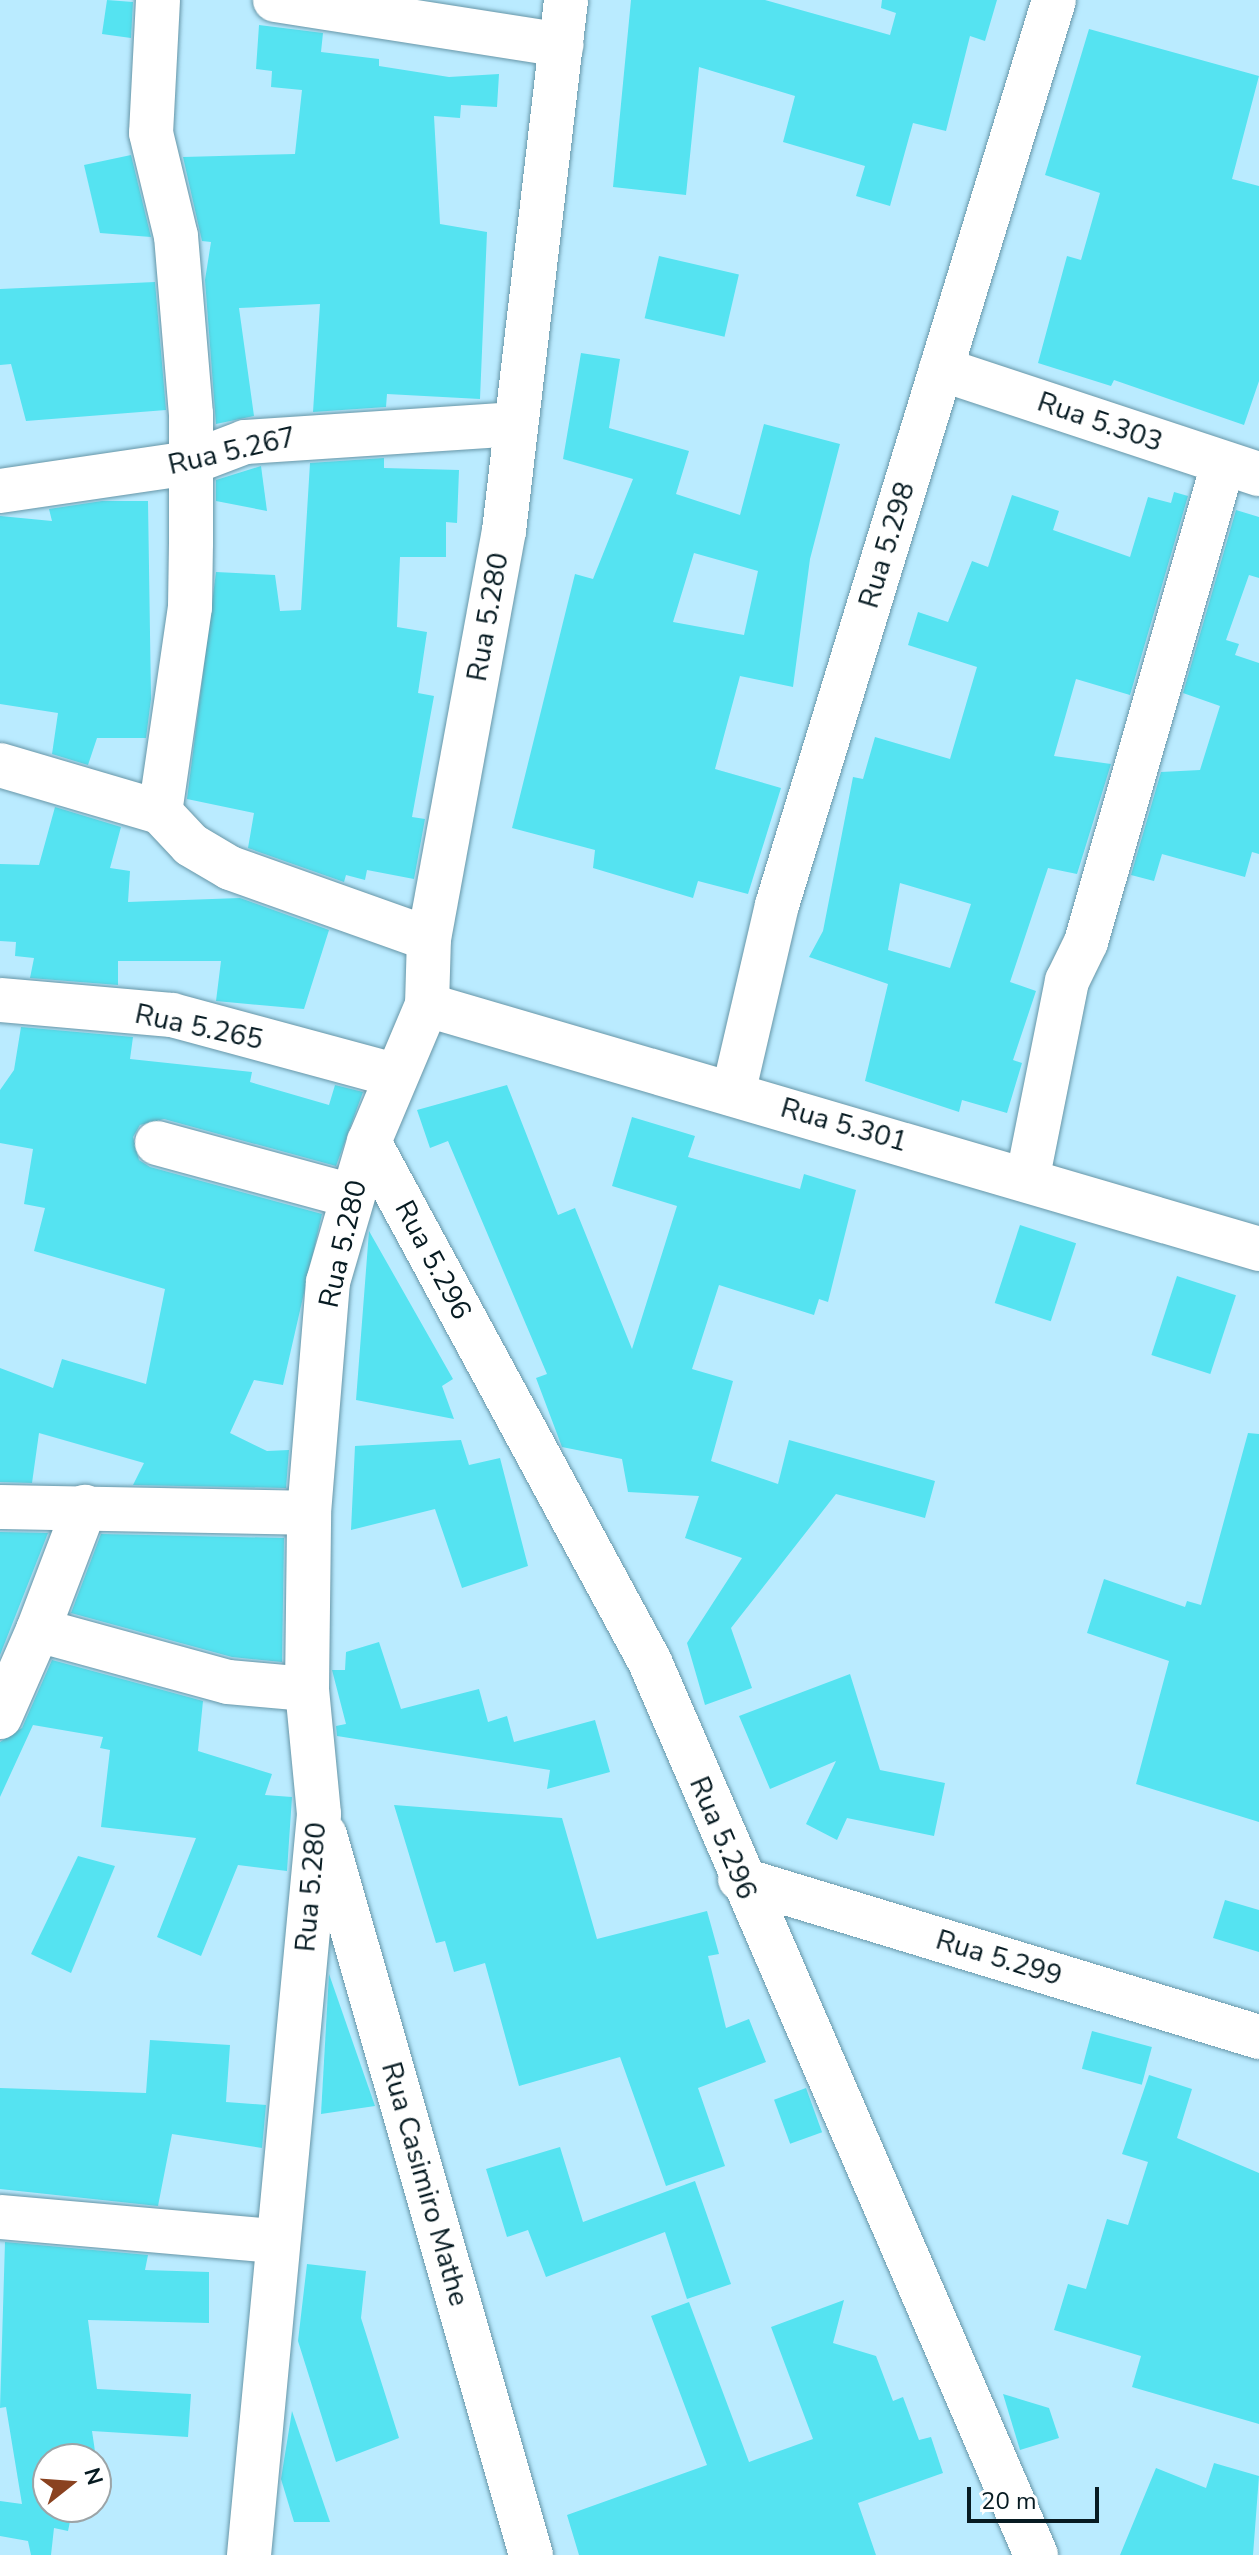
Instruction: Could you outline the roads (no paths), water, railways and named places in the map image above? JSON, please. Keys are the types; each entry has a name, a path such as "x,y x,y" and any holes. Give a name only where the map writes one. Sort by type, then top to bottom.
{"street":[{"path":"158,0 151,133 176,236 190,463 190,607 160,812"},
{"path":"275,0 561,45"},
{"name":"Rua 5.280","path":"249,2555 276,2241 319,1814 307,1689 309,1513 328,1282 369,1142 427,1005 429,939 504,531 513,424 566,0"},
{"name":"Rua 5.298","path":"733,1094 777,905 1054,0"},
{"name":"Rua 5.303","path":"941,369 1241,469"},
{"name":"Rua 5.267","path":"0,491 190,463 245,442 315,433 513,424"},
{"path":"1028,1176 1067,981 1086,942 1241,469"},
{"path":"0,765 160,812 191,845 230,868 429,939"},
{"name":"Rua 5.265","path":"0,1000 172,1015 395,1075"},
{"name":"Rua 5.301","path":"427,1005 1028,1176 1259,1249"},
{"name":"Rua 5.296","path":"369,1142 650,1662 740,1879 1036,2555"},
{"path":"157,1143 352,1196"},
{"path":"0,1507 309,1513"},
{"path":"0,1717 38,1630 85,1507"},
{"path":"38,1630 228,1682 307,1689"},
{"name":"Rua Casimiro Mathe","path":"319,1814 531,2555"},
{"name":"Rua 5.299","path":"740,1879 1259,2037"},
{"path":"0,2217 276,2241"}]}
